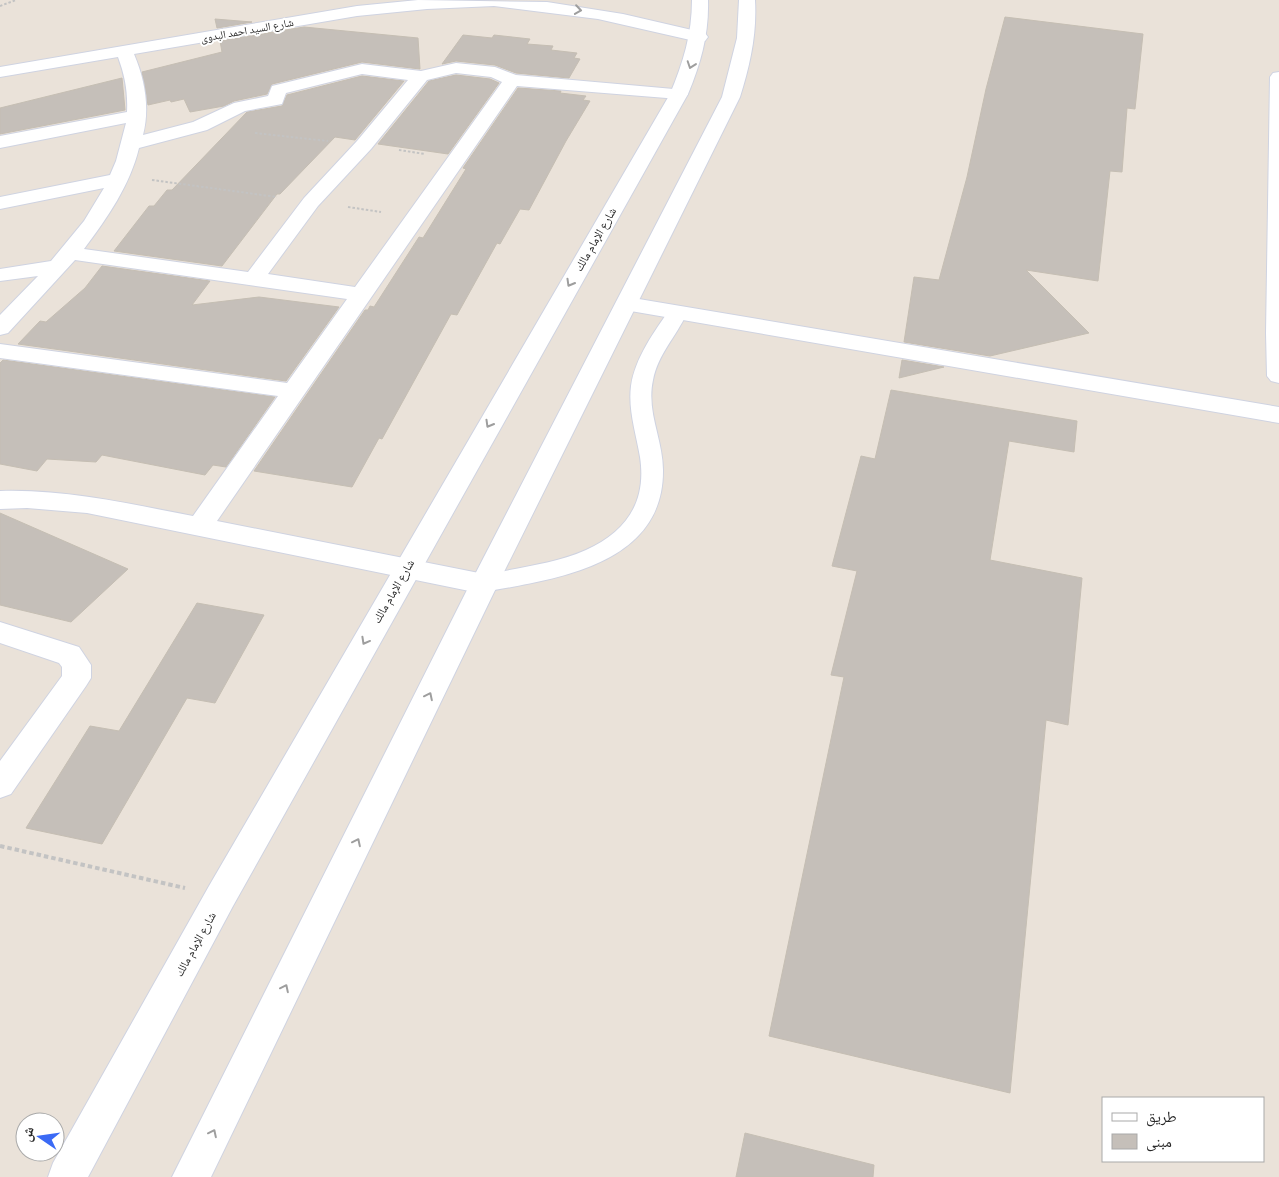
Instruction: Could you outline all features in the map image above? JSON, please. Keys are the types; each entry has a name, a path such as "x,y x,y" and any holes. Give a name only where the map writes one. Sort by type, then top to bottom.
{"street":[{"name":"شارع الإمام مالك","path":"67,1177 221,896 678,94 690,68 699,37 701,21 700,0"},
{"path":"191,1177 484,584 731,97 744,57 748,20 747,0"},
{"name":"شارع السيد احمد البدوى","path":"0,72 357,11 427,4 503,1 546,6 612,16 699,37"},
{"path":"0,328 64,260 97,217 119,179 132,144 137,94 132,72 124,51"},
{"path":"132,144 200,126 240,107 276,100 278,90 362,69 420,76 456,68 495,72 512,80 678,94"},
{"path":"254,279 311,202 364,145 420,76"},
{"path":"1279,76 1279,376"},
{"path":"200,526 512,80"},
{"path":"0,142 136,116"},
{"path":"0,203 119,179"},
{"path":"0,275 64,260 254,279 361,294"},
{"path":"627,304 1279,415"},
{"path":"0,351 294,391"},
{"path":"0,500 28,499 87,504 484,584"},
{"path":"0,632 69,655 77,665 76,678 0,785"}],"lane":[{"path":"484,584 548,572 594,557 616,544 636,527 650,497 652,471 641,413 641,392 644,374 657,346 677,313"}],"path":[{"path":"0,6 16,0"},
{"path":"119,179 158,180 416,217"},
{"path":"0,846 221,896"}],"building":[{"path":"1005,17 1143,34 1135,109 1127,108 1122,172 1110,171 1098,281 1026,270 1089,333 990,356 904,342 914,277 939,280 967,177 986,89"},
{"path":"215,19 252,22 217,28"},
{"path":"304,27 418,38 420,69 362,62 272,84 267,94 234,101 224,106 190,112 184,99 148,105 142,72 222,52 220,41"},
{"path":"463,35 492,38 494,35 530,39 527,44 553,46 551,50 577,53 574,58 580,59 569,78 516,73 495,65 456,61 442,64"},
{"path":"456,75 490,79 499,83 448,154 378,144 429,81"},
{"path":"362,76 404,81 355,140 335,137 280,194 277,194 222,266 114,251 149,206 154,206 167,190 172,190 247,112 282,106 287,95"},
{"path":"122,78 125,110 0,134 0,108"},
{"path":"518,88 561,91 560,93 586,96 583,100 590,101 529,210 520,209 500,244 497,243 457,315 451,314 382,439 379,438 352,487 254,471 365,310 368,310 370,306 374,307 419,237 423,238 466,169 463,168"},
{"path":"102,266 210,281 192,305 259,297 339,307 286,381 18,344 40,321 46,322 85,288"},
{"path":"3,360 275,397 226,467 213,465 205,475 102,455 96,462 47,459 37,471 0,464 0,363"},
{"path":"902,360 944,367 899,378"},
{"path":"891,390 1077,421 1074,452 1009,441 990,560 1082,578 1068,725 1046,720 1010,1093 769,1036 844,677 831,675 857,571 832,566 861,456 875,459"},
{"path":"0,513 128,569 71,622 0,605"},
{"path":"197,603 264,615 215,703 187,698 102,844 26,828 90,726 119,731"},
{"path":"745,1133 874,1165 873,1177 736,1177"}]}
